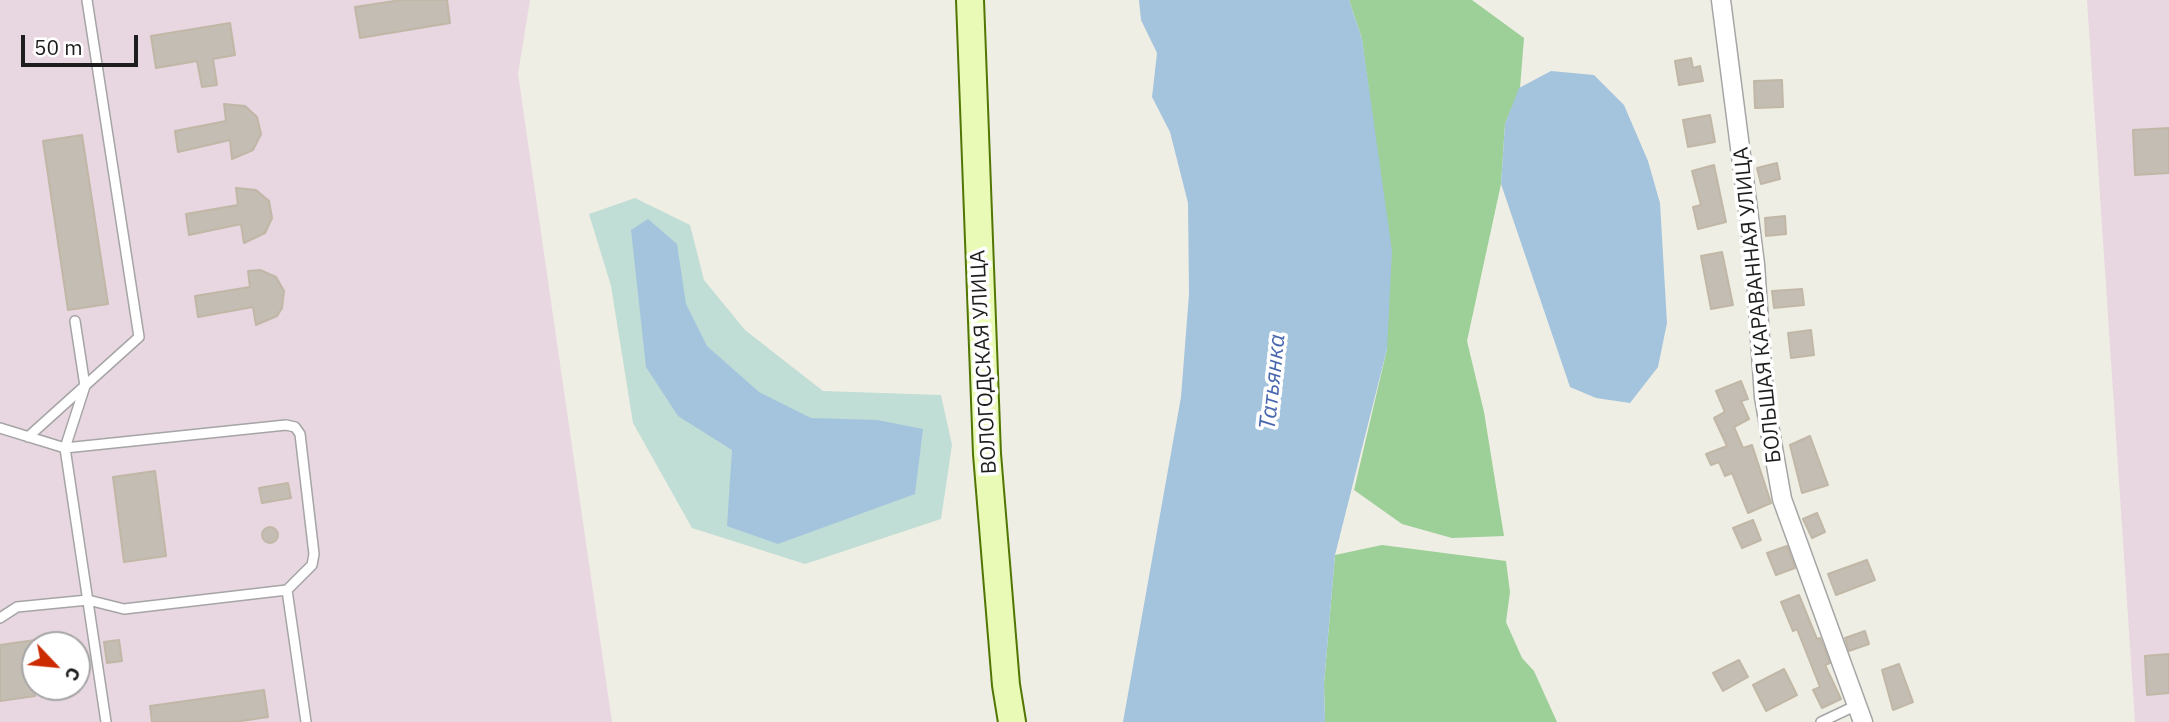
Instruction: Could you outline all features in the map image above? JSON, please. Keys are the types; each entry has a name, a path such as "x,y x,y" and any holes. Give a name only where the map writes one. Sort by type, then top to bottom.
{"main road":[{"name":"ВОЛОГОДСКАЯ УЛИЦА","path":"970,0 987,454 1006,685 1012,722"}],"street":[{"name":"БОЛЬШАЯ КАРАВАННАЯ УЛИЦА","path":"1721,0 1755,264 1764,397 1782,499 1860,713"}],"lane":[{"path":"28,437 139,337 87,0"},
{"path":"75,321 85,386 65,448 106,722"},
{"path":"0,428 65,448 286,425 295,427 300,434 314,554 312,565 287,590 124,609 88,600 16,607 0,618"},
{"path":"287,590 306,722"},
{"path":"1821,722 1860,713"}],"shaded area":[{"path":"0,0 530,0 518,74 612,722 0,722"},
{"path":"2087,0 2169,0 2169,722 2135,722"},
{"path":"635,198 690,225 704,280 745,330 823,391 941,395 952,445 941,519 805,564 692,528 633,423 611,286 589,214"}],"green space":[{"path":"1349,0 1472,0 1524,38 1520,88 1505,124 1501,184 1467,341 1484,412 1504,536 1452,538 1402,524 1354,490 1387,349 1375,138 1362,39"},
{"path":"1382,545 1506,561 1510,592 1506,622 1522,658 1534,671 1557,722 1325,722 1324,684 1335,555"}],"water":[{"name":"Татьянка","path":"1139,0 1349,0 1362,39 1392,251 1387,349 1335,555 1324,684 1325,722 1123,722 1181,397 1189,294 1188,203 1170,132 1152,97 1157,53 1141,20"},
{"path":"1551,71 1594,75 1624,105 1648,161 1660,203 1667,323 1658,367 1630,403 1596,398 1570,387 1501,184 1505,124 1519,88"},
{"path":"648,219 677,244 686,304 707,346 759,392 811,418 877,420 923,429 915,494 778,544 727,526 732,450 678,416 646,367 631,230"}],"building":[{"path":"401,0 447,0 450,23 360,38 355,7"},
{"path":"230,23 235,55 213,59 217,85 202,87 197,61 156,68 151,36"},
{"path":"1691,58 1693,68 1700,66 1703,81 1679,85 1675,61"},
{"path":"1782,80 1783,107 1755,108 1754,81"},
{"path":"224,104 245,106 257,117 261,134 253,150 232,159 230,140 178,152 175,131 226,121"},
{"path":"1710,115 1715,142 1688,147 1683,120"},
{"path":"2169,128 2169,173 2135,175 2133,130"},
{"path":"82,135 108,304 68,310 43,141"},
{"path":"1777,163 1780,179 1761,184 1757,168"},
{"path":"1714,165 1726,222 1698,229 1693,207 1701,205 1692,171"},
{"path":"236,188 256,190 269,201 272,218 265,233 244,243 241,224 189,235 186,214 238,205"},
{"path":"1785,216 1786,234 1766,236 1765,218"},
{"path":"1722,252 1733,305 1711,309 1701,256"},
{"path":"260,270 276,277 284,291 282,308 277,316 256,325 253,307 198,317 195,296 250,287 248,271"},
{"path":"1802,289 1804,305 1774,308 1772,291"},
{"path":"1811,330 1814,355 1791,358 1788,333"},
{"path":"1741,381 1748,399 1741,401 1749,419 1734,427 1743,448 1752,445 1771,503 1748,513 1732,473 1725,476 1719,462 1711,465 1706,454 1727,446 1714,418 1725,412 1716,391"},
{"path":"1810,436 1828,485 1802,493 1790,445"},
{"path":"155,471 166,556 124,562 113,477"},
{"path":"288,483 291,498 262,503 259,488"},
{"path":"1817,513 1825,532 1812,538 1803,519"},
{"path":"1753,520 1761,540 1742,548 1733,528"},
{"path":"267,527 273,527 278,535 276,541 267,543 262,538 262,532"},
{"path":"1787,546 1795,568 1776,575 1767,553"},
{"path":"1867,560 1875,580 1836,595 1828,574"},
{"path":"1799,595 1817,639 1820,638 1830,663 1825,665 1841,699 1822,708 1813,690 1820,687 1797,629 1793,631 1781,602"},
{"path":"1865,631 1869,644 1849,651 1845,638"},
{"path":"119,640 122,661 107,663 104,642"},
{"path":"21,642 21,698 0,701 0,645"},
{"path":"2169,654 2169,693 2147,695 2145,656"},
{"path":"1739,660 1748,677 1723,691 1713,673"},
{"path":"1899,664 1913,702 1893,710 1882,670"},
{"path":"1784,669 1797,695 1766,711 1753,685"},
{"path":"264,690 268,717 234,722 152,722 150,706"}]}
